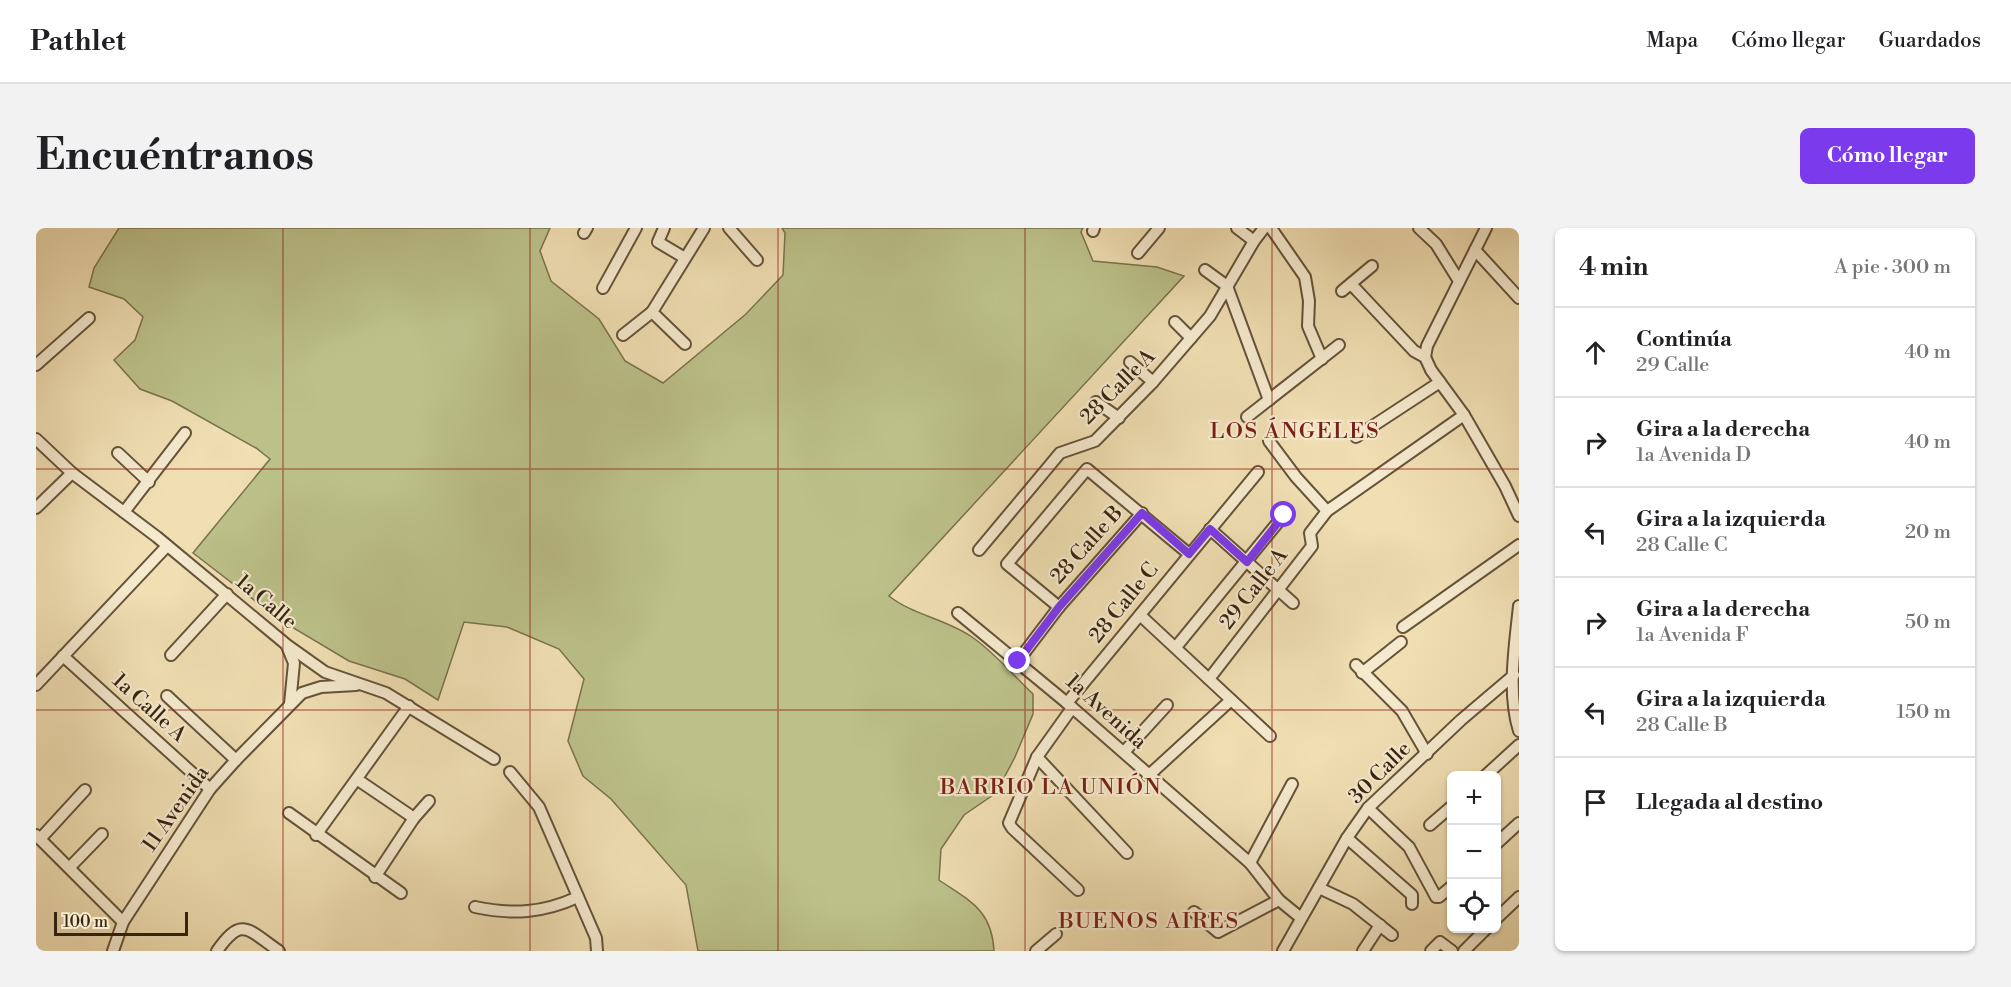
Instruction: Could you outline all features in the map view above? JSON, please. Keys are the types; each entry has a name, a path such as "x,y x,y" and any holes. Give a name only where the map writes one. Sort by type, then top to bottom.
{"street":[{"path":"603,288 636,228"},
{"path":"664,228 657,239 685,258"},
{"path":"623,335 648,315 661,298 704,228"},
{"path":"729,228 758,260"},
{"path":"1138,253 1160,228"},
{"path":"1237,228 1254,241"},
{"name":"28 Calle A","path":"979,550 1060,453 1095,441 1153,382 1210,316 1264,228"},
{"path":"1271,228 1305,277 1309,301 1308,326 1322,359"},
{"path":"1419,228 1436,244 1460,281"},
{"path":"1425,357 1428,346 1486,228"},
{"path":"1475,250 1519,298"},
{"path":"1372,266 1346,287 1414,351 1425,357 1464,415 1505,486 1519,516"},
{"path":"1205,270 1227,286 1269,399"},
{"path":"648,315 685,344"},
{"path":"36,364 89,318"},
{"path":"1174,322 1191,338"},
{"path":"1247,417 1339,345"},
{"path":"1130,362 1153,382"},
{"path":"1356,437 1440,382"},
{"path":"1096,402 1119,418"},
{"name":"29 Calle A","path":"1209,679 1312,546 1310,533 1327,511 1464,415"},
{"path":"124,512 185,434"},
{"name":"1a Calle","path":"36,439 72,473 167,546 287,645 325,672 364,685 409,706 494,759"},
{"path":"1269,441 1296,477 1327,511"},
{"path":"118,453 149,482"},
{"path":"1059,607 1007,564 1087,469 1189,554"},
{"name":"28 Calle C","path":"1078,890 1009,823 1037,757 1070,706 1140,615 1258,472"},
{"path":"36,508 72,473"},
{"name":"28 Calle B","path":"1018,661 1059,607 1142,513"},
{"path":"1176,647 1284,515"},
{"path":"1210,529 1293,603"},
{"path":"1403,627 1519,545"},
{"path":"36,685 167,546"},
{"path":"171,655 227,594"},
{"path":"1519,606 1514,675 1515,718 1519,731"},
{"name":"1a Avenida","path":"958,613 1018,661 1250,863 1279,900 1301,918"},
{"path":"1140,615 1270,736"},
{"path":"1401,642 1359,669 1402,711 1427,754"},
{"path":"287,645 294,663 290,704"},
{"name":"1a Calle A","path":"63,657 210,789"},
{"name":"30 Calle","path":"1283,951 1347,838 1368,807 1461,720 1514,675"},
{"name":"11 Avenida","path":"113,951 123,922 210,789 236,760 302,693 321,687 364,685"},
{"path":"167,696 236,760"},
{"path":"1148,776 1230,700"},
{"path":"1124,752 1167,705"},
{"path":"316,835 358,780 409,706"},
{"path":"1490,771 1519,745"},
{"path":"1037,757 1127,853"},
{"path":"510,772 539,807 596,938 597,951"},
{"path":"358,780 414,818"},
{"path":"1250,863 1292,784"},
{"path":"85,790 38,837 123,922"},
{"path":"375,878 414,818 429,801"},
{"path":"1368,807 1409,848 1436,897 1447,890"},
{"path":"1430,825 1447,810"},
{"path":"289,813 375,878 401,893"},
{"path":"1501,840 1519,823"},
{"path":"70,867 102,834"},
{"path":"1347,838 1412,895 1412,904"},
{"path":"1319,888 1353,904 1392,935"},
{"path":"475,907 503,913 532,913 555,908 578,897"},
{"path":"1501,915 1519,897"},
{"path":"1194,912 1218,932 1279,900"},
{"path":"1364,951 1380,925"},
{"path":"217,951 231,932 238,928 247,930 279,951"},
{"path":"1464,951 1482,933"},
{"path":"1036,951 1056,934"},
{"path":"1431,951 1440,942 1452,951"}],"green space":[{"path":"119,228 550,228 540,251 551,281 599,319 625,361 663,383 746,314 783,275 785,233 782,228 1083,228 1081,232 1093,261 1157,267 1184,276 889,596 908,608 972,637 1033,694 1033,714 1015,757 996,793 964,815 941,849 939,880 969,901 984,916 989,926 994,951 698,951 686,885 611,799 583,776 568,741 584,679 559,649 507,627 464,622 438,700 405,679 349,661 280,620 193,553 270,459 256,448 172,401 140,389 114,360 135,340 143,317 124,299 89,287 94,268"}],"district":[{"name":"LOS ÁNGELES","path":"1295,431"},
{"name":"BARRIO LA UNIÓN","path":"1051,787"},
{"name":"BUENOS AIRES","path":"1149,921"}],"route":[{"path":"1018,661 1059,607 1142,513 1189,554 1210,529 1247,562 1284,515"}]}
